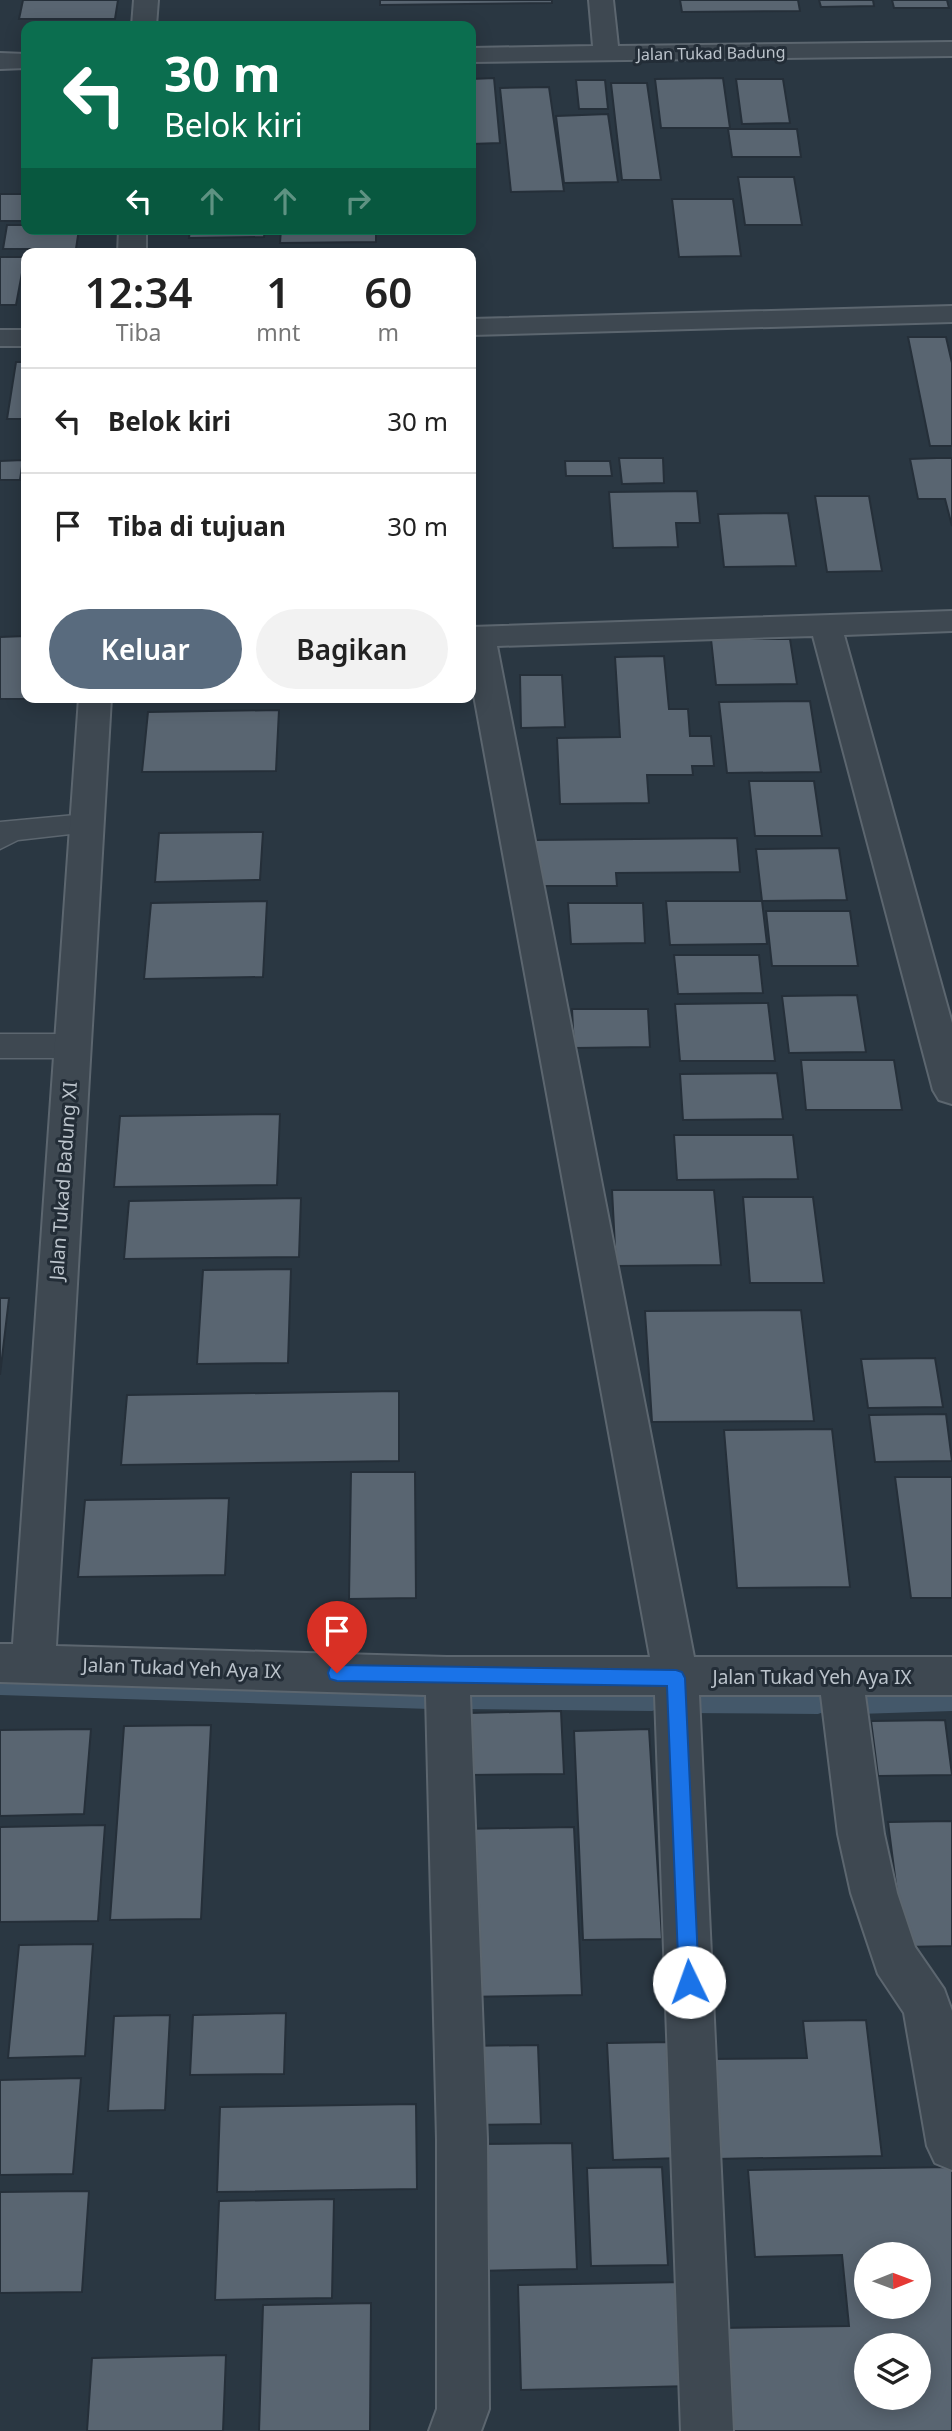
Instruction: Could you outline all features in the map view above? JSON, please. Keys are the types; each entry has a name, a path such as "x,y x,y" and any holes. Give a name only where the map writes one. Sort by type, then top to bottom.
{"street":[{"path":"144,21 146,0"},
{"path":"601,0 606,54"},
{"name":"Jalan Tukad Badung","path":"476,55 952,49"},
{"path":"0,61 21,61"},
{"path":"476,327 952,314"},
{"path":"0,338 21,338"},
{"path":"476,637 952,621"},
{"path":"826,626 952,1090"},
{"path":"476,642 676,1678 707,2431"},
{"name":"Jalan Tukad Badung XI","path":"16,1663 72,1046 95,703"},
{"name":"Jalan Tukad Yeh Aya IX","path":"16,1663 447,1676 952,1676"},
{"path":"447,1676 462,2139 463,2409 454,2431"},
{"path":"841,1676 861,1834 874,1893 895,1958 927,2005 952,2146"}],"lane":[{"path":"0,838 10,830 86,824"},
{"path":"0,1046 72,1046"}],"building":[{"path":"23,0 118,0 115,19 19,19"},
{"path":"380,0 552,0 552,3 380,5"},
{"path":"680,0 798,0 800,11 682,12"},
{"path":"819,0 873,0 874,6 821,7"},
{"path":"892,0 947,0 949,8 894,8"},
{"path":"494,78 500,143 476,144 476,79"},
{"path":"723,78 730,128 661,128 655,79"},
{"path":"736,79 783,79 790,123 742,124"},
{"path":"576,80 605,80 608,109 579,109"},
{"path":"611,83 647,83 661,180 622,180"},
{"path":"549,87 564,191 511,192 500,88"},
{"path":"608,114 618,182 564,183 556,116"},
{"path":"728,129 797,129 801,157 732,157"},
{"path":"738,177 794,177 802,225 745,225"},
{"path":"0,194 21,194 21,221 0,221"},
{"path":"672,199 733,199 741,256 679,257"},
{"path":"7,225 21,225 21,235 78,235 76,248 3,249"},
{"path":"189,235 264,235 264,237 189,238"},
{"path":"281,235 376,235 376,242 280,243"},
{"path":"0,257 21,257 21,278 16,305 0,305"},
{"path":"908,337 946,337 952,363 952,446 930,446"},
{"path":"16,362 21,362 21,419 7,419"},
{"path":"619,458 663,458 664,483 622,484"},
{"path":"952,458 952,526 945,499 918,499 910,459"},
{"path":"21,460 20,480 0,480 0,461"},
{"path":"565,461 610,461 612,476 566,476"},
{"path":"697,491 700,523 676,523 678,547 613,548 609,492"},
{"path":"815,496 869,496 882,571 827,572"},
{"path":"788,513 796,566 724,567 718,514"},
{"path":"21,636 21,699 0,699 0,637"},
{"path":"711,639 790,639 797,684 716,685"},
{"path":"664,656 669,709 688,709 690,736 711,736 714,766 692,766 693,775 647,775 649,803 560,804 557,738 620,737 615,657"},
{"path":"520,675 562,675 565,727 521,728"},
{"path":"810,701 821,772 727,773 719,702"},
{"path":"279,710 276,771 142,772 148,712"},
{"path":"749,781 814,781 822,836 755,836"},
{"path":"263,832 260,880 155,882 159,833"},
{"path":"737,838 740,872 616,873 617,886 536,886 535,840"},
{"path":"839,848 847,900 762,901 756,849"},
{"path":"267,901 263,977 144,979 151,903"},
{"path":"666,901 762,901 767,944 670,945"},
{"path":"568,903 643,903 645,943 571,944"},
{"path":"766,911 850,911 858,966 772,966"},
{"path":"674,955 759,955 763,993 678,994"},
{"path":"857,995 866,1052 789,1053 782,996"},
{"path":"768,1003 775,1061 680,1061 675,1004"},
{"path":"572,1009 648,1009 650,1047 574,1048"},
{"path":"801,1060 894,1060 902,1110 806,1110"},
{"path":"777,1073 783,1119 683,1120 680,1074"},
{"path":"280,1114 277,1185 114,1187 120,1116"},
{"path":"674,1135 793,1135 798,1179 677,1180"},
{"path":"612,1190 714,1190 721,1265 616,1266"},
{"path":"743,1197 813,1197 824,1283 750,1283"},
{"path":"301,1198 299,1257 124,1259 129,1201"},
{"path":"291,1269 288,1363 197,1364 203,1270"},
{"path":"0,1298 9,1298 0,1375"},
{"path":"801,1310 814,1421 652,1422 645,1311"},
{"path":"935,1358 943,1407 868,1408 861,1359"},
{"path":"399,1391 399,1461 121,1465 127,1395"},
{"path":"946,1414 952,1461 875,1462 869,1415"},
{"path":"832,1429 850,1587 737,1588 724,1430"},
{"path":"351,1472 415,1472 416,1598 349,1599"},
{"path":"895,1477 952,1477 952,1598 911,1598"},
{"path":"229,1498 225,1575 78,1577 85,1500"},
{"path":"561,1711 564,1774 469,1775 468,1713"},
{"path":"945,1720 952,1775 878,1776 871,1721"},
{"path":"211,1725 201,1919 110,1920 124,1726"},
{"path":"91,1729 84,1814 0,1816 0,1730"},
{"path":"649,1729 662,1939 583,1940 574,1731"},
{"path":"952,1821 952,1946 904,1947 888,1822"},
{"path":"105,1825 98,1921 0,1922 0,1827"},
{"path":"574,1827 582,1995 461,1997 459,1829"},
{"path":"93,1944 85,2056 8,2058 19,1945"},
{"path":"286,2013 284,2074 190,2075 193,2015"},
{"path":"170,2015 165,2110 108,2111 114,2016"},
{"path":"866,2020 882,2156 715,2159 707,2059 807,2058 803,2021"},
{"path":"674,2042 682,2158 613,2160 607,2043"},
{"path":"538,2045 541,2124 465,2125 463,2046"},
{"path":"81,2078 73,2174 0,2175 0,2080"},
{"path":"416,2104 417,2189 217,2192 220,2107"},
{"path":"572,2143 577,2269 476,2271 474,2144"},
{"path":"662,2167 668,2265 591,2266 587,2168"},
{"path":"952,2167 952,2431 728,2431 720,2328 849,2326 842,2255 755,2257 748,2170"},
{"path":"89,2191 82,2292 0,2293 0,2192"},
{"path":"334,2199 332,2298 215,2300 219,2201"},
{"path":"686,2282 693,2386 521,2390 518,2285"},
{"path":"371,2303 370,2431 259,2431 263,2305"},
{"path":"226,2355 223,2431 87,2431 92,2358"}],"waterway":[{"path":"0,1685 430,1699"},
{"path":"462,1699 652,1701"},
{"path":"858,1704 952,1701"},
{"path":"684,1703 818,1704"}],"route":[{"path":"337,1673 676,1678 689,1982"}]}
